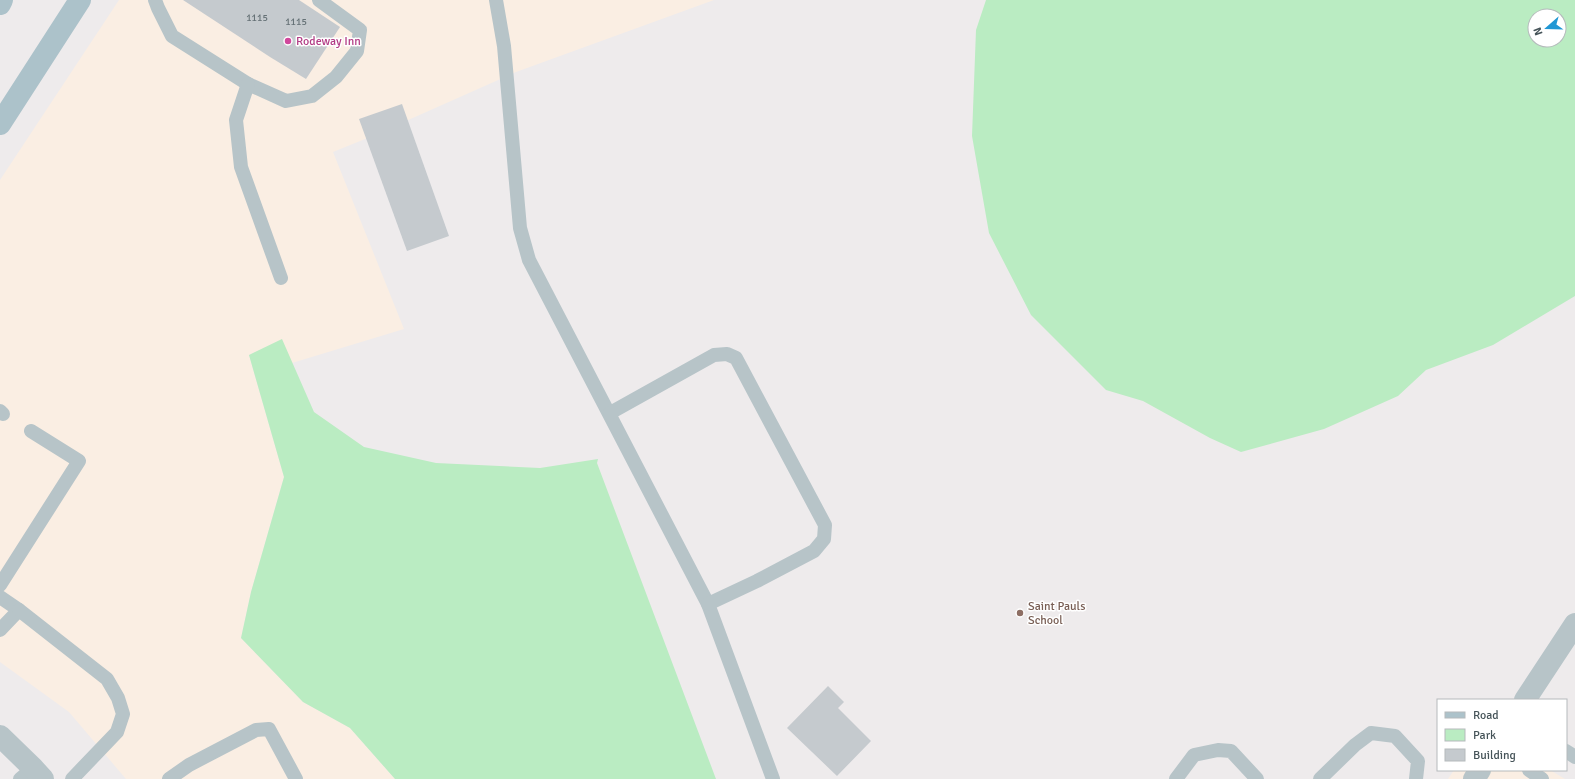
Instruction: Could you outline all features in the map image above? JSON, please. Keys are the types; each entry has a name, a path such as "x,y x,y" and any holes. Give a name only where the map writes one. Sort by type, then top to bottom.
{"main road":[{"path":"0,4 2,0"},
{"path":"0,124 80,0"}],"street":[{"path":"1526,699 1575,624"},
{"path":"0,736 32,775"}],"lane":[{"path":"155,0 172,36 248,84 286,101 312,96 336,77 357,51 360,30 319,0"},
{"path":"496,0 504,46 520,228 530,260 708,604 774,779"},
{"path":"248,84 236,120 241,167 281,278"},
{"path":"610,413 714,355 727,354 736,358 825,525 824,539 814,552 757,582 708,604"},
{"path":"0,585 79,461 30,431"},
{"path":"0,597 19,610 107,679 118,698 123,714 117,732 72,779"},
{"path":"0,630 19,610"},
{"path":"169,779 189,765 256,730 269,729 296,779"},
{"path":"1320,779 1355,745 1371,733 1395,736 1418,761 1416,779"},
{"path":"1176,779 1194,755 1218,750 1231,751 1257,779"},
{"path":"1530,771 1542,779"}],"shaded area":[{"path":"119,0 714,0 516,72 333,152 404,329 292,363 282,340 249,355 284,477 251,592 241,638 303,702 350,728 395,779 126,779 69,712 0,662 0,180"},
{"path":"1453,771 1552,771 1565,779 1448,779"}],"green space":[{"path":"986,0 1575,0 1575,296 1493,345 1426,370 1398,396 1324,429 1241,452 1210,438 1143,401 1106,390 1031,315 989,233 972,136 976,30"},
{"path":"282,339 314,412 364,447 436,463 540,468 598,459 597,463 716,779 395,779 350,728 303,702 241,638 251,592 284,477 249,355"}],"building":[{"name":"Rodeway Inn","path":"183,0 299,0 340,27 306,79"},
{"path":"402,104 449,236 407,251 359,119"},
{"path":"828,686 844,702 838,708 871,741 837,776 787,728"}],"place":[{"name":"Rodeway Inn","path":"288,41"},
{"name":"Saint Pauls School","path":"1020,613"}]}
